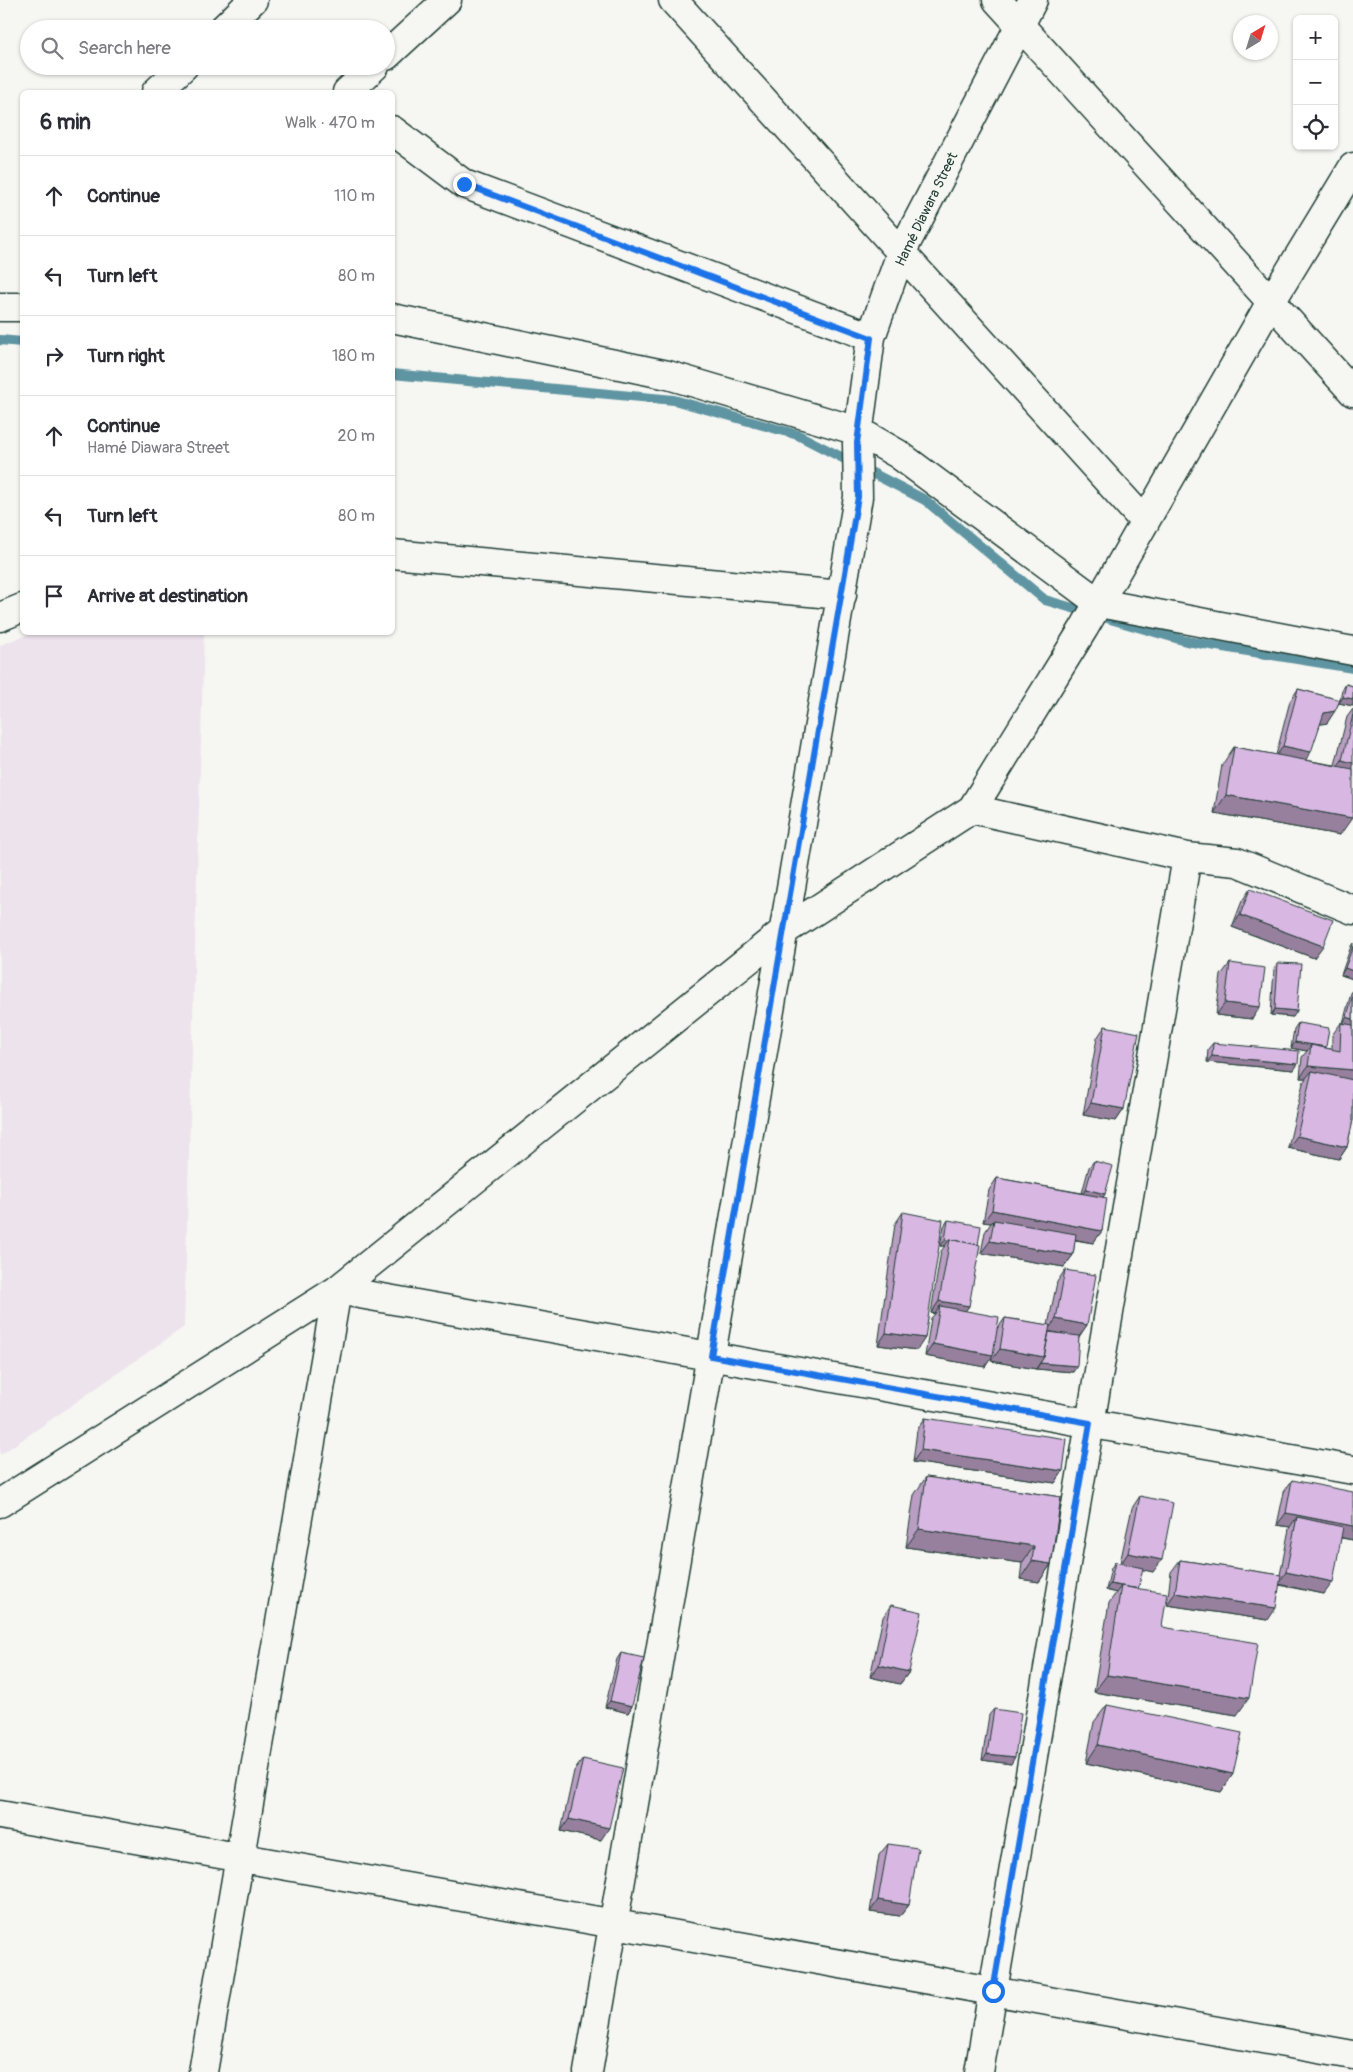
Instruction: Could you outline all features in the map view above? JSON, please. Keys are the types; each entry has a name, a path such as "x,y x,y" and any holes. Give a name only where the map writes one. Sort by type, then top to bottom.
{"street":[{"path":"232,20 252,0"},
{"path":"395,48 447,0"},
{"path":"673,0 1145,522"},
{"path":"997,0 1353,392"},
{"name":"Hamé Diawara Street","path":"588,2072 858,497 858,437 871,338 901,253 1034,0"},
{"path":"158,90 174,75"},
{"path":"349,90 365,75"},
{"path":"395,132 464,184 871,338"},
{"path":"0,1503 337,1290 784,930 972,809 1084,628 1271,302 1353,167"},
{"path":"0,308 20,307"},
{"path":"395,319 668,375 858,437 898,454 1099,602 1353,651"},
{"path":"395,554 842,595"},
{"path":"0,616 20,609"},
{"path":"972,809 1187,857 1237,862 1353,910"},
{"path":"979,2072 1187,857"},
{"path":"337,1290 1353,1470"},
{"path":"203,2072 337,1290"},
{"path":"0,1815 1353,2055"}],"shaded area":[{"path":"26,635 204,635 184,1327 0,1455 0,645"}],"building":[{"path":"1346,684 1353,686 1353,699 1343,697"},
{"path":"1298,689 1340,700 1335,711 1324,713 1311,752 1283,746"},
{"path":"1353,715 1353,763 1342,760"},
{"path":"1234,747 1353,769 1352,818 1226,795"},
{"path":"1250,889 1333,920 1323,946 1240,915"},
{"path":"1353,946 1353,971 1345,968"},
{"path":"1230,963 1265,968 1260,1007 1225,1003"},
{"path":"1278,963 1301,964 1297,1011 1275,1009"},
{"path":"1353,994 1353,1019 1347,1017"},
{"path":"1298,1023 1329,1028 1326,1047 1295,1042"},
{"path":"1341,1023 1353,1025 1353,1070 1308,1066 1311,1045 1340,1051"},
{"path":"1105,1026 1139,1033 1124,1109 1091,1103"},
{"path":"1213,1043 1299,1051 1298,1064 1212,1056"},
{"path":"1312,1071 1353,1080 1353,1120 1347,1147 1297,1136"},
{"path":"1094,1161 1113,1166 1105,1194 1086,1189"},
{"path":"997,1178 1107,1198 1102,1231 992,1210"},
{"path":"903,1212 943,1220 925,1338 886,1333"},
{"path":"948,1220 981,1226 978,1245 950,1239 945,1240"},
{"path":"994,1220 1076,1234 1073,1255 990,1241"},
{"path":"950,1239 980,1245 969,1306 939,1301"},
{"path":"1065,1270 1096,1275 1087,1325 1056,1319"},
{"path":"940,1306 999,1317 993,1355 933,1344"},
{"path":"1005,1318 1050,1325 1044,1357 1000,1349"},
{"path":"1049,1332 1079,1336 1077,1366 1040,1363 1044,1357"},
{"path":"925,1418 1067,1439 1063,1471 921,1450"},
{"path":"926,1477 1061,1497 1051,1564 1032,1561 1034,1546 919,1529"},
{"path":"1292,1480 1353,1492 1353,1526 1286,1513"},
{"path":"1140,1496 1173,1503 1162,1560 1128,1553"},
{"path":"1297,1517 1343,1527 1333,1582 1286,1572"},
{"path":"1180,1560 1281,1575 1276,1608 1175,1593"},
{"path":"1115,1562 1143,1568 1138,1589 1110,1584"},
{"path":"1121,1586 1167,1593 1162,1627 1258,1643 1249,1698 1107,1675"},
{"path":"891,1605 922,1612 909,1672 879,1665"},
{"path":"621,1653 644,1658 632,1706 610,1701"},
{"path":"1107,1705 1242,1733 1233,1774 1098,1745"},
{"path":"994,1709 1021,1713 1015,1757 987,1754"},
{"path":"583,1759 623,1768 609,1828 569,1819"},
{"path":"888,1844 918,1848 909,1905 878,1900"}],"waterway":[{"path":"0,340 20,342"},
{"path":"395,374 674,400 798,435 925,500 1045,600 1186,641 1353,668"}],"route":[{"path":"464,184 871,338 857,443 858,497 711,1356 1090,1423 993,1991"}]}
